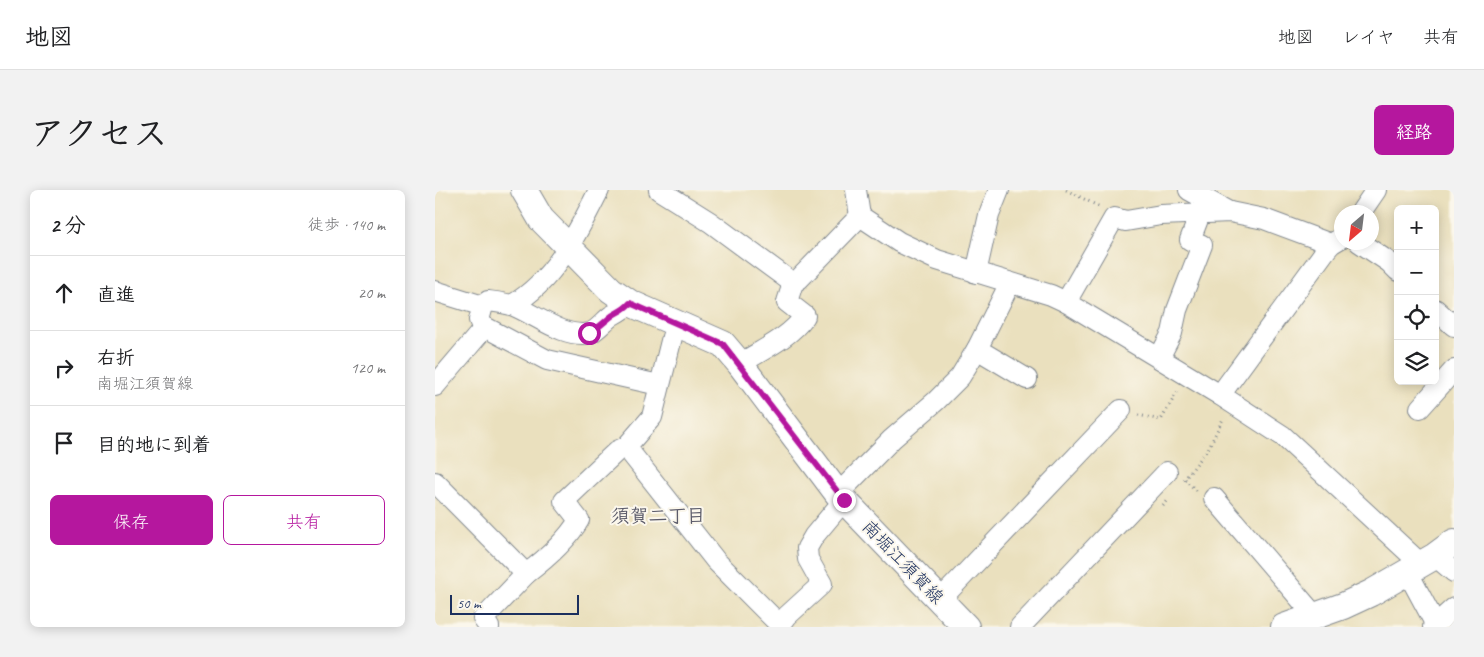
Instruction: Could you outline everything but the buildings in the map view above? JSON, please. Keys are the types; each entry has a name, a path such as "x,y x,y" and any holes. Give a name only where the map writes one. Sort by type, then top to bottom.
{"main road":[{"name":"南堀江須賀線","path":"524,190 541,219 611,290 630,303 723,344 841,497 965,627"},
{"path":"1284,627 1330,616 1434,561"}],"street":[{"path":"659,190 710,222 796,281"},
{"path":"857,190 860,216 899,242 917,251 976,273 1051,295 1066,302 1226,399 1283,436 1434,561 1435,626"},
{"path":"976,273 989,215 999,190"},
{"path":"1189,190 1230,212"},
{"path":"1366,205 1376,190"},
{"path":"512,305 537,287 568,248 598,191"},
{"path":"1066,302 1114,218 1126,221 1161,215 1230,212 1263,219 1334,240"},
{"path":"1159,358 1172,333 1177,310 1202,245 1191,240 1200,214"},
{"path":"740,364 785,337 796,328 805,316 787,302 796,281 860,216"},
{"path":"1226,399 1334,244"},
{"path":"1371,250 1394,267"},
{"path":"626,447 716,560 779,626 787,616 822,584 808,560 807,548 814,536 841,497 892,439 949,390 960,377 977,349 1010,283"},
{"path":"435,291 483,306"},
{"path":"630,303 624,310 612,316 597,329 589,333 578,333 560,329 512,305 488,301 483,306 479,320 481,325 547,360 659,385"},
{"path":"1439,313 1454,326"},
{"path":"489,627 483,619 526,574 547,558 579,520 564,501 617,451 626,447 652,417 672,338 678,324"},
{"path":"435,386 485,327"},
{"path":"977,349 1027,380"},
{"path":"1420,408 1454,370"},
{"path":"940,600 1121,410"},
{"path":"1020,627 1173,479"},
{"path":"435,482 526,574"},
{"path":"1214,498 1330,616"},
{"path":"1435,626 1454,608"}],"path":[{"path":"1066,190 1112,214 1114,218"},
{"path":"1121,410 1161,420 1187,375"},
{"path":"1173,479 1208,450 1226,399"},
{"path":"1163,506 1174,493"}],"district":[{"name":"須賀二丁目","path":"658,515"}],"route":[{"path":"589,333 597,329 612,316 624,310 630,303 723,344 844,500"}]}
